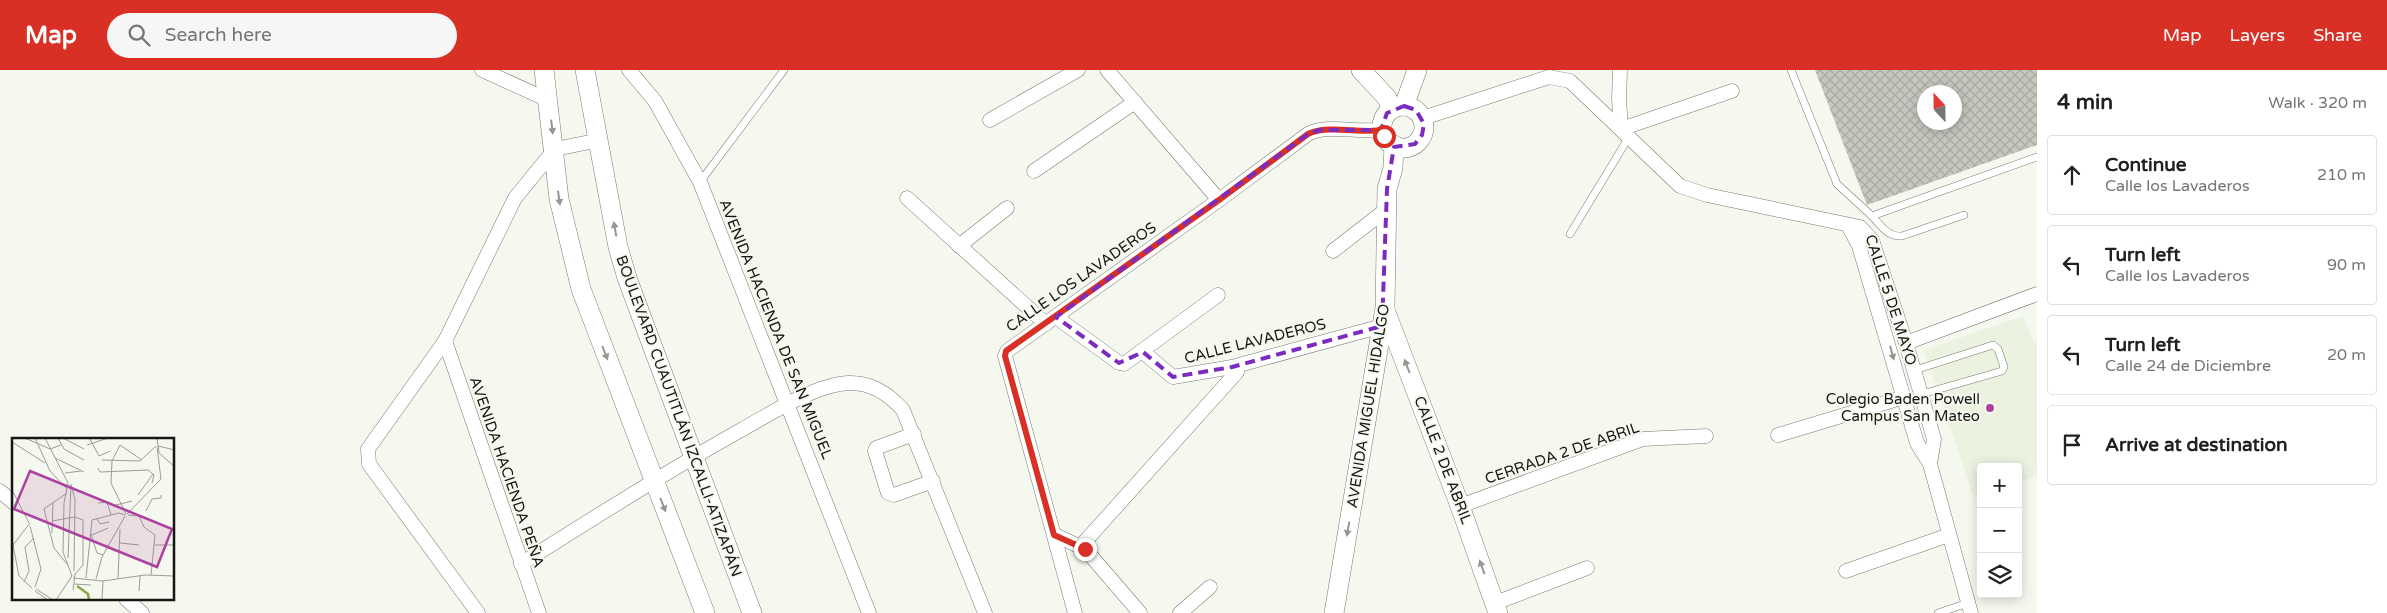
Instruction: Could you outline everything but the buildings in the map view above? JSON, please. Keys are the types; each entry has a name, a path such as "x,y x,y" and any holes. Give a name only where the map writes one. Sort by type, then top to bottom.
{"main road":[{"path":"544,70 555,149 559,199 581,289 705,613"},
{"name":"BOULEVARD CUAUTITLÁN IZCALLI-ATIZAPÁN","path":"585,70 600,140 618,247 627,278 692,458 752,613"},
{"path":"1362,70 1387,98 1407,110 1424,130 1419,140 1399,146 1384,136 1384,118 1407,110"},
{"path":"1407,110 1417,70"},
{"name":"AVENIDA MIGUEL HIDALGO","path":"1334,613 1386,328 1387,189 1399,146"},
{"name":"CALLE 2 DE ABRIL","path":"1386,328 1460,506 1497,608"}],"street":[{"path":"482,70 548,100"},
{"name":"AVENIDA HACIENDA DE SAN MIGUEL","path":"629,70 655,101 700,182 869,613"},
{"path":"990,120 1078,70"},
{"path":"1108,70 1219,200"},
{"path":"1620,70 1619,99 1625,133"},
{"path":"1407,110 1565,74 1570,81 1680,186 1707,195 1848,225"},
{"path":"1625,133 1732,91"},
{"path":"1034,171 1135,102"},
{"name":"CALLE LOS LAVADEROS","path":"1075,613 1005,356 1010,346 1051,320 1314,131 1369,132 1383,130"},
{"path":"478,613 369,464 368,449 445,341 515,198 555,149 600,140"},
{"path":"907,198 959,246 1051,320 1120,363 1124,364 1143,352 1218,295"},
{"path":"959,246 1007,208"},
{"path":"1332,251 1387,209"},
{"name":"CALLE 5 DE MAYO","path":"1848,225 1860,227 1872,240 1915,370 1934,439 1930,464"},
{"name":"CALLE 5 DE MAYO","path":"1848,225 1859,246 1917,443 1930,464 1969,608"},
{"path":"1906,344 2037,294"},
{"path":"1882,320 1897,316"},
{"name":"CALLE LAVADEROS","path":"1143,352 1173,377 1232,367 1386,328"},
{"name":"AVENIDA HACIENDA PEÑA","path":"445,341 539,613"},
{"path":"1081,546 1237,372"},
{"path":"521,564 654,480 788,403 831,386 862,383 878,389 894,399 903,410 985,613"},
{"path":"1778,435 1904,397"},
{"path":"914,434 876,448 875,451 888,493 894,495 933,481"},
{"name":"CERRADA 2 DE ABRIL","path":"1460,506 1643,439 1706,436"},
{"path":"0,491 12,501"},
{"path":"1054,535 1081,546 1140,613"},
{"path":"1846,571 1949,535"},
{"path":"1497,608 1587,568"},
{"path":"1180,613 1210,587"},
{"path":"127,600 142,613"}],"lane":[{"path":"700,182 784,70"},
{"path":"1791,70 1837,184 1888,233 1895,237 1964,215"},
{"path":"1570,234 1625,133"},
{"path":"1872,216 2037,157"},
{"path":"1915,370 1993,345 1998,349 2004,367 2002,371 1922,394"},
{"path":"1938,613 1969,608"}],"highlighted area":[{"path":"1404,106 1416,110 1424,124 1422,135 1415,144 1394,147 1387,189 1382,326 1232,367 1173,377 1143,352 1119,363 1056,317 1308,134 1320,130 1381,130 1387,113"}],"shaded area":[{"name":"Colegio Baden Powell Campus San Mateo","path":"2024,316 2033,342 2037,341 2037,476 2022,482 2022,463 1977,463 1977,497 1974,498 1924,350"}],"place":[{"name":"Colegio Baden Powell Campus San Mateo","path":"1990,408"}],"route":[{"path":"1085,549 1054,535 1005,356 1006,351 1010,346 1056,317 1308,134 1320,130 1369,132 1383,130 1384,136"}]}
